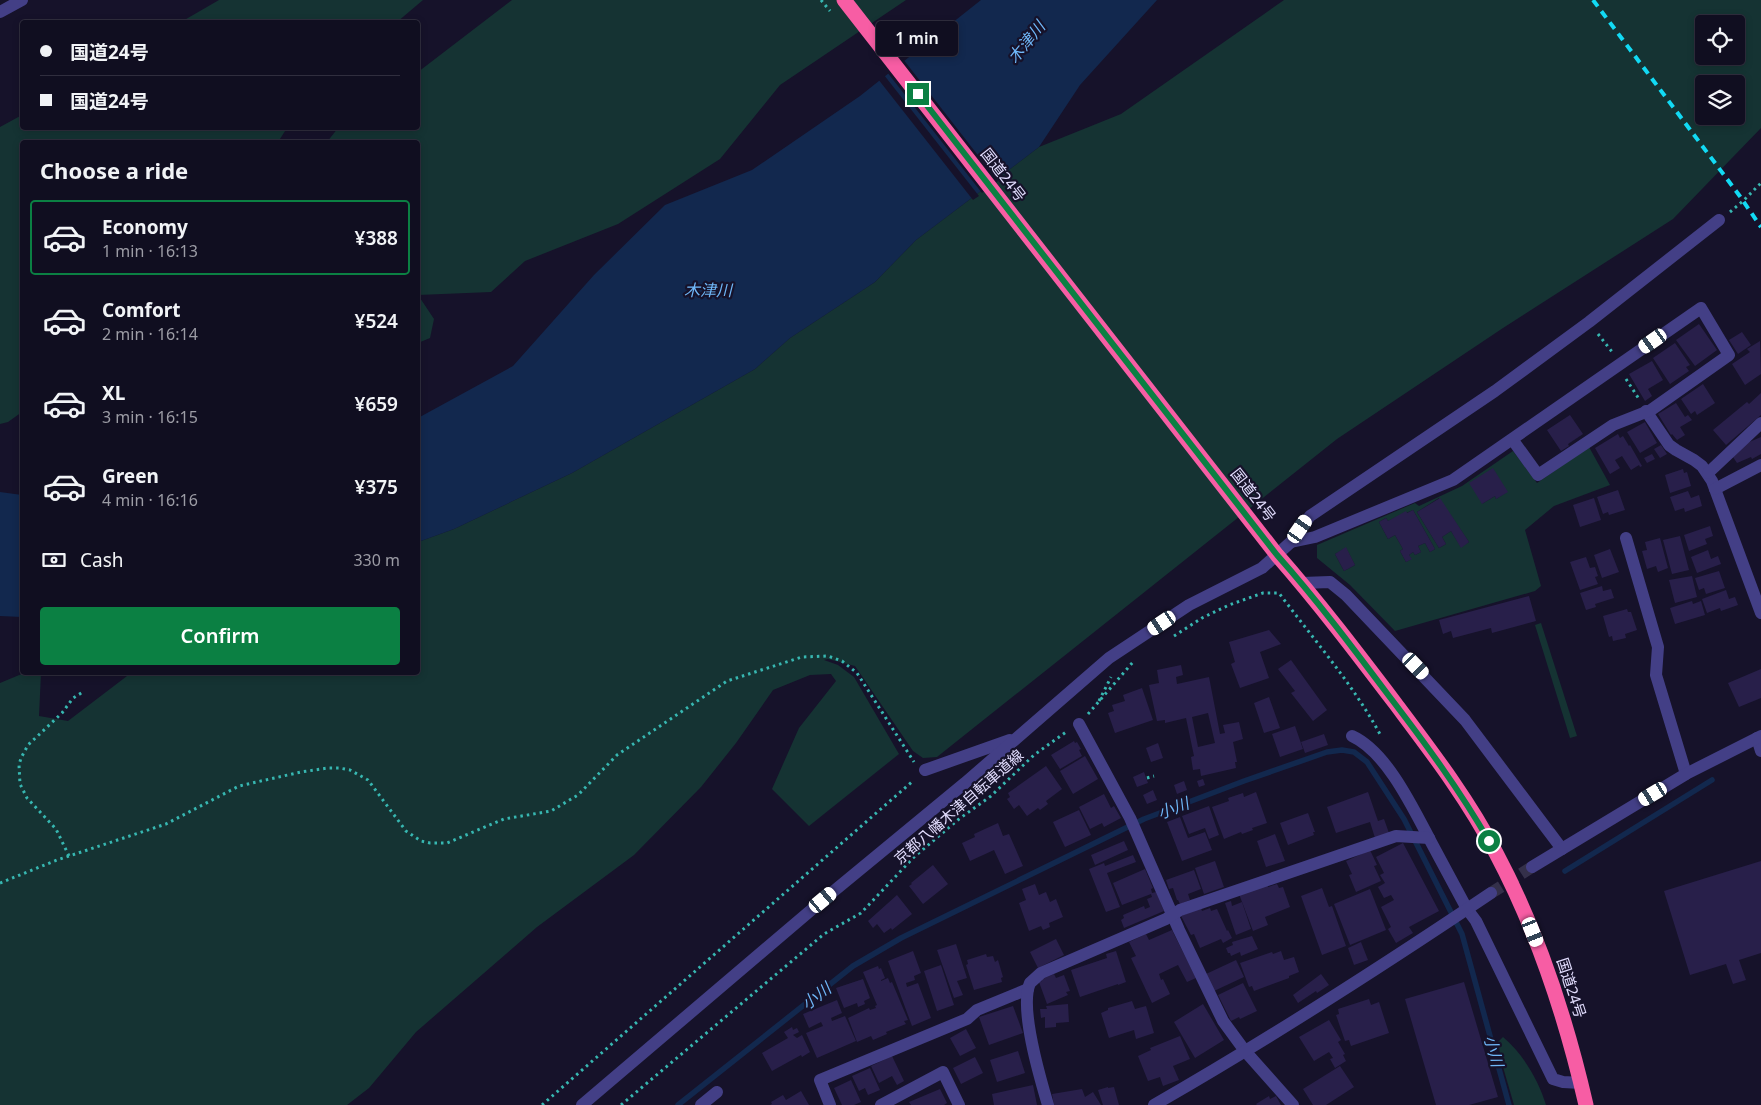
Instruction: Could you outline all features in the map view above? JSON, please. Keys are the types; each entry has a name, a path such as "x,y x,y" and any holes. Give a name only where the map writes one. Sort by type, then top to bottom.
{"highway":[{"name":"国道24号","path":"844,0 1277,555 1339,629 1458,789 1496,853 1540,949 1555,993 1586,1105"}],"street":[{"path":"0,12 22,0"},
{"path":"582,1105 1117,652 1189,605 1262,568 1291,542 1310,516 1496,391 1589,322 1719,220"},
{"path":"1291,542 1315,537 1453,480 1512,439 1619,365 1701,308 1729,354 1646,411 1613,425 1538,475 1512,439"},
{"path":"1646,411 1669,445 1694,460 1708,473 1761,612"},
{"path":"1708,473 1761,423"},
{"path":"1715,489 1761,465"},
{"path":"1626,538 1658,647 1656,675 1686,774"},
{"path":"1302,583 1330,582 1353,602 1466,720 1562,849"},
{"path":"1079,724 1130,818 1179,930 1223,1021 1245,1051 1293,1105"},
{"path":"1352,736 1367,745 1388,768 1465,911 1476,921 1553,1079 1563,1082 1581,1083"},
{"path":"925,770 1018,737"},
{"path":"1532,867 1686,774 1759,737 1761,751"},
{"path":"1048,1105 1031,1034 1026,1003 1032,979 1047,970 1166,919 1180,910 1396,836 1426,838"},
{"path":"1154,1105 1245,1051 1491,893"},
{"path":"830,1105 820,1080 967,1018 977,1010 1028,989"},
{"path":"881,1105 943,1072 959,1105"},
{"path":"701,1105 717,1092"}],"path":[{"path":"1719,220 1743,201 1761,183"},
{"path":"1589,322 1619,365 1646,411"},
{"path":"1172,637 1202,618 1228,605 1263,593 1279,593"},
{"path":"0,883 69,856 166,824 239,786 301,772 340,768 350,770 368,780 406,831 413,836 430,844 447,843 504,819 551,811 578,796 617,755 726,681 802,657 828,656 842,661 857,673 912,761 925,770 542,1105"},
{"name":"京都八幡木津自転車道線","path":"621,1105 824,934 861,913 914,857 959,819 991,796 1034,755 1079,724 1133,662 1141,657"},
{"path":"69,856 56,829 27,798 20,784 19,765 20,758 28,745 62,713 73,698 83,692"},
{"path":"1147,778 1154,776"}],"green space":[{"path":"219,0 423,0 399,20 184,20"},
{"path":"512,0 906,0 780,85 720,159 618,224 525,261 491,292 420,295 420,140 329,140 336,130 420,130 420,70"},
{"path":"1284,0 1761,0 1761,128 1673,219 1503,328 1337,439 937,757 923,758 913,751 855,666 828,659 824,660 838,665 854,677 899,754 809,826 772,789 799,728 836,681 831,674 810,675 773,690 736,743 701,787 634,855 537,927 416,1032 369,1088 347,1105 0,1105 0,683 20,675 41,675 39,716 68,721 128,675 420,675 420,541 454,529 572,473 755,369 790,338 875,282 916,240 1039,147 1121,114"},
{"path":"20,116 20,130 286,130 279,140 20,140 20,413 8,422 0,424 0,127"},
{"path":"420,298 434,319 430,338 420,342"},
{"path":"1589,447 1610,485 1554,506 1525,530 1541,586 1535,591 1395,631 1350,585 1317,558 1317,545 1415,503 1419,506 1462,486 1513,451 1537,483","holes":["1493,469 1507,492 1496,499 1495,496 1482,504","1439,498 1469,542 1461,547 1451,531 1442,537 1446,544 1439,548 1417,512","1413,510 1435,549 1430,552 1425,543 1418,546 1421,552 1415,555 1413,552 1409,555 1411,559 1406,562 1400,551 1403,549 1395,535 1388,539 1379,522 1386,518 1388,521","1346,548 1355,565 1344,571 1335,554"]},
{"path":"1541,623 1577,736 1570,738 1535,625"},
{"path":"1503,1037 1517,1051 1529,1068 1539,1086 1546,1105 1514,1105 1501,1060 1498,1042"}],"water":[{"name":"木津川","path":"981,0 1157,0 1080,85 1039,147 916,240 875,282 790,338 755,369 572,473 454,529 420,541 420,417 513,366 594,275 665,205 752,170 860,96"},
{"path":"0,492 20,495 20,617 0,616"}],"pier":[{"path":"903,59 998,181 982,193 887,72"},
{"path":"884,75 979,196 973,200 878,79"}],"building":[{"path":"1699,324 1717,350 1695,366 1676,340"},
{"path":"1742,332 1751,345 1738,354 1729,340"},
{"path":"1760,341 1761,374 1745,385 1732,364 1750,352 1747,349"},
{"path":"1675,343 1690,365 1686,367 1689,371 1670,384 1653,358"},
{"path":"1652,361 1663,380 1648,389 1652,396 1645,401 1629,374"},
{"path":"1703,384 1715,403 1697,415 1695,411 1691,414 1681,399"},
{"path":"1761,393 1761,415 1726,445 1713,430"},
{"path":"1676,403 1685,417 1688,415 1692,420 1680,427 1685,435 1677,440 1671,435 1658,414"},
{"path":"1570,415 1583,434 1561,451 1547,430"},
{"path":"1645,422 1657,443 1640,453 1627,432"},
{"path":"1618,434 1620,438 1623,436 1630,445 1642,466 1640,467 1639,465 1631,470 1622,456 1615,460 1620,468 1610,474 1595,448"},
{"path":"1761,437 1761,454 1752,459 1751,457 1737,463 1733,457 1747,443"},
{"path":"1661,445 1667,454 1660,458 1654,449"},
{"path":"1652,454 1655,459 1647,463 1644,458"},
{"path":"1493,468 1508,492 1496,499 1495,496 1482,504 1469,483"},
{"path":"1683,469 1684,473 1687,472 1691,486 1670,493 1665,475"},
{"path":"1618,490 1625,510 1609,515 1608,512 1603,514 1597,497"},
{"path":"1688,491 1691,498 1699,495 1702,506 1685,512 1684,508 1675,511 1670,497"},
{"path":"1440,498 1469,542 1461,548 1451,531 1442,537 1446,544 1439,548 1417,512"},
{"path":"1594,498 1601,520 1580,527 1573,505"},
{"path":"1413,510 1435,549 1430,552 1425,543 1418,546 1421,552 1415,555 1413,552 1409,555 1412,559 1406,562 1400,551 1403,549 1395,535 1388,539 1379,522 1386,518 1388,521 1406,511 1407,513"},
{"path":"1710,526 1713,536 1705,539 1707,544 1689,551 1684,535"},
{"path":"1680,536 1689,570 1672,574 1663,540"},
{"path":"1660,538 1668,568 1658,572 1656,566 1647,569 1642,551 1647,550 1645,542"},
{"path":"1346,547 1355,565 1344,571 1335,554"},
{"path":"1610,549 1619,572 1602,578 1594,555"},
{"path":"1708,550 1711,559 1718,556 1721,564 1697,573 1691,557"},
{"path":"1586,557 1590,568 1595,567 1598,576 1595,577 1598,584 1580,590 1570,562"},
{"path":"1719,571 1725,588 1706,594 1704,588 1699,590 1695,578"},
{"path":"1692,576 1697,597 1675,603 1669,580"},
{"path":"1602,586 1603,591 1611,589 1614,598 1595,604 1596,607 1586,610 1580,593"},
{"path":"1726,590 1729,599 1735,597 1738,605 1721,611 1720,608 1707,613 1702,599"},
{"path":"1529,596 1536,621 1492,633 1491,628 1453,638 1451,631 1443,634 1439,620"},
{"path":"1692,601 1693,604 1701,601 1705,615 1675,624 1670,608"},
{"path":"1627,609 1628,612 1631,612 1637,630 1625,634 1626,638 1613,641 1612,636 1609,637 1603,616"},
{"path":"1269,630 1281,644 1260,652 1269,678 1240,688 1231,664 1235,662 1229,642"},
{"path":"1291,660 1327,710 1313,721 1291,693 1295,691 1278,669"},
{"path":"1181,665 1183,675 1176,677 1177,684 1209,677 1220,734 1225,733 1223,725 1239,722 1243,739 1233,742 1237,762 1235,762 1236,768 1201,776 1200,769 1193,770 1191,757 1194,756 1186,718 1165,723 1165,720 1157,721 1149,685 1159,683 1157,670","holes":["1208,713 1215,743 1198,747 1192,717"]},
{"path":"1761,669 1761,698 1739,707 1728,683"},
{"path":"1142,688 1153,720 1115,733 1108,713 1114,711 1112,705 1125,701 1123,695"},
{"path":"1269,697 1280,728 1264,733 1254,703"},
{"path":"1295,726 1303,749 1280,757 1272,734"},
{"path":"1324,734 1328,745 1305,753 1301,742"},
{"path":"1074,741 1075,743 1077,742 1081,749 1079,750 1082,756 1060,769 1051,755"},
{"path":"1158,743 1163,758 1151,762 1146,748"},
{"path":"1085,756 1098,779 1073,794 1060,771"},
{"path":"1046,766 1062,789 1046,801 1048,804 1027,816 1019,805 1014,809 1007,799 1010,797 1008,793"},
{"path":"1144,772 1148,783 1137,787 1133,777"},
{"path":"1203,779 1205,785 1199,787 1197,781"},
{"path":"1184,781 1187,790 1177,794 1174,785"},
{"path":"1153,790 1157,800 1147,804 1143,795"},
{"path":"1256,792 1267,823 1252,828 1253,830 1242,834 1241,832 1224,839 1212,807 1229,801 1228,798 1243,793 1244,797"},
{"path":"1368,792 1378,821 1384,819 1389,833 1375,838 1370,822 1336,833 1327,807"},
{"path":"1104,794 1111,808 1114,806 1121,818 1104,827 1102,823 1090,829 1079,807"},
{"path":"1209,806 1219,835 1209,839 1205,828 1189,834 1182,816"},
{"path":"1079,810 1091,835 1065,847 1053,822"},
{"path":"1308,813 1315,832 1313,832 1314,835 1288,845 1280,823"},
{"path":"1180,817 1188,838 1205,832 1212,850 1182,861 1167,822"},
{"path":"998,823 1003,836 1009,834 1023,866 1005,874 994,850 970,861 962,843 975,837 974,834"},
{"path":"1275,834 1285,861 1266,867 1257,841"},
{"path":"1124,841 1128,850 1095,865 1091,855"},
{"path":"1403,843 1439,911 1409,927 1413,933 1396,943 1388,929 1391,927 1381,907 1394,900 1391,895 1384,898 1378,887 1385,883 1380,875 1384,873 1376,857"},
{"path":"1370,850 1377,865 1374,866 1381,881 1356,892 1349,875 1352,874 1346,861"},
{"path":"1133,855 1136,862 1107,873 1120,907 1106,912 1089,869 1104,863 1105,866"},
{"path":"1215,861 1224,887 1204,894 1195,868"},
{"path":"1761,861 1761,953 1739,960 1746,980 1733,984 1726,964 1690,975 1664,891"},
{"path":"933,865 948,884 923,904 909,886"},
{"path":"1145,869 1153,888 1151,889 1152,893 1156,892 1164,911 1124,928 1121,920 1124,918 1123,915 1144,906 1145,909 1150,907 1147,899 1152,897 1151,894 1122,905 1113,883"},
{"path":"1194,870 1201,889 1188,894 1190,900 1180,904 1173,888 1169,889 1166,880"},
{"path":"1267,883 1268,887 1277,884 1279,888 1283,887 1290,907 1265,917 1268,925 1253,931 1239,894"},
{"path":"1035,884 1039,895 1046,892 1050,902 1056,899 1063,917 1049,923 1050,927 1043,930 1041,926 1029,931 1019,903 1026,900 1022,889"},
{"path":"1322,888 1329,907 1332,906 1346,946 1322,955 1301,896"},
{"path":"1370,889 1386,930 1350,945 1334,904"},
{"path":"897,895 912,914 892,930 891,928 884,933 877,924 873,928 868,921"},
{"path":"1231,901 1232,906 1242,902 1251,929 1236,935 1225,903"},
{"path":"1201,908 1202,911 1210,908 1211,911 1217,909 1232,938 1223,943 1221,939 1200,948 1194,934 1191,935 1181,916"},
{"path":"1172,930 1196,978 1187,982 1178,965 1159,974 1170,994 1152,1003 1131,958 1136,956 1129,942 1146,934 1149,940"},
{"path":"1252,936 1258,949 1241,956 1240,952 1231,956 1228,953 1226,948 1233,945 1232,942"},
{"path":"1056,939 1064,955 1038,968 1030,952"},
{"path":"1361,942 1368,960 1354,965 1348,948"},
{"path":"956,944 967,978 957,981 963,995 954,998 937,950"},
{"path":"913,951 921,973 914,976 915,980 906,983 907,987 918,983 931,1018 912,1026 888,961"},
{"path":"1116,951 1126,982 1080,997 1071,970 1107,958 1106,954"},
{"path":"1281,951 1284,960 1294,957 1299,972 1289,976 1289,978 1254,991 1252,986 1249,987 1240,963 1272,952 1273,954"},
{"path":"986,954 987,957 993,956 995,962 998,960 1003,977 1001,978 1002,982 974,990 966,965 968,964 967,960"},
{"path":"1236,960 1244,977 1214,991 1206,974"},
{"path":"941,965 954,1005 937,1011 924,971"},
{"path":"878,966 879,969 881,968 885,978 881,981 888,978 890,983 892,982 908,1020 904,1021 906,1024 886,1032 887,1034 873,1040 871,1036 857,1042 848,1018 869,1008 870,1010 876,1008 875,1006 877,1005 863,972"},
{"path":"1054,974 1056,978 1064,975 1070,991 1066,992 1068,995 1047,1004 1039,982"},
{"path":"1321,974 1329,985 1298,1003 1293,995"},
{"path":"863,979 870,998 864,1001 865,1004 858,1007 857,1003 844,1008 836,988"},
{"path":"1464,982 1498,1097 1469,1105 1436,1105 1405,999"},
{"path":"1243,983 1257,1011 1231,1021 1218,995"},
{"path":"1369,999 1371,1005 1379,1002 1389,1033 1351,1046 1349,1040 1345,1041 1336,1015 1339,1014 1338,1009"},
{"path":"837,1000 842,1013 831,1018 832,1021 845,1016 856,1041 817,1058 806,1033 823,1026 821,1022 809,1028 803,1014"},
{"path":"1132,1001 1135,1009 1146,1006 1154,1033 1136,1039 1134,1030 1109,1038 1101,1013 1108,1010 1108,1008"},
{"path":"1068,1004 1069,1022 1056,1023 1056,1027 1045,1028 1045,1017 1041,1018 1040,1009 1047,1009 1046,1006"},
{"path":"1203,1004 1224,1040 1195,1058 1174,1022"},
{"path":"1013,1006 1023,1033 989,1045 979,1017"},
{"path":"1329,1020 1341,1040 1338,1042 1345,1054 1343,1055 1346,1061 1335,1068 1330,1059 1333,1058 1329,1052 1314,1061 1299,1037"},
{"path":"792,1027 793,1030 797,1028 799,1032 793,1035 797,1038 802,1035 810,1052 772,1071 762,1053 788,1038 784,1032"},
{"path":"966,1029 976,1048 960,1056 950,1038"},
{"path":"1180,1036 1190,1059 1173,1066 1179,1080 1163,1086 1160,1077 1148,1081 1138,1056 1151,1050 1150,1048"},
{"path":"1018,1051 1025,1073 997,1082 990,1060"},
{"path":"892,1056 904,1081 897,1085 892,1076 879,1083 871,1066"},
{"path":"975,1057 983,1073 961,1084 953,1068"},
{"path":"1340,1066 1354,1087 1326,1105 1313,1105 1303,1089"},
{"path":"870,1068 880,1090 868,1095 865,1088 859,1091 852,1076"},
{"path":"851,1080 861,1102 854,1105 842,1105 834,1088"},
{"path":"1033,1085 1037,1105 994,1105 992,1094"},
{"path":"1114,1087 1119,1105 1103,1105 1098,1090"},
{"path":"940,1089 947,1103 944,1105 911,1105 909,1102"},
{"path":"1082,1089 1085,1097 1093,1092 1101,1105 1054,1105 1052,1094"},
{"path":"801,1091 809,1105 770,1105 772,1104 771,1102 783,1095 786,1100"},
{"path":"1269,1096 1270,1099 1276,1096 1281,1105 1256,1104"}],"waterway":[{"name":"小川","path":"678,1105 853,966 901,938 1144,819 1327,752 1342,750 1354,752 1367,762 1404,819 1462,934 1509,1105"},
{"path":"1565,871 1712,780"}],"tunnel":[{"path":"1491,893 1532,867"}],"railway":[{"path":"1593,0 1761,227"}],"route":[{"path":"918,94 1277,555 1339,629 1436,757 1458,789 1489,841"}]}
